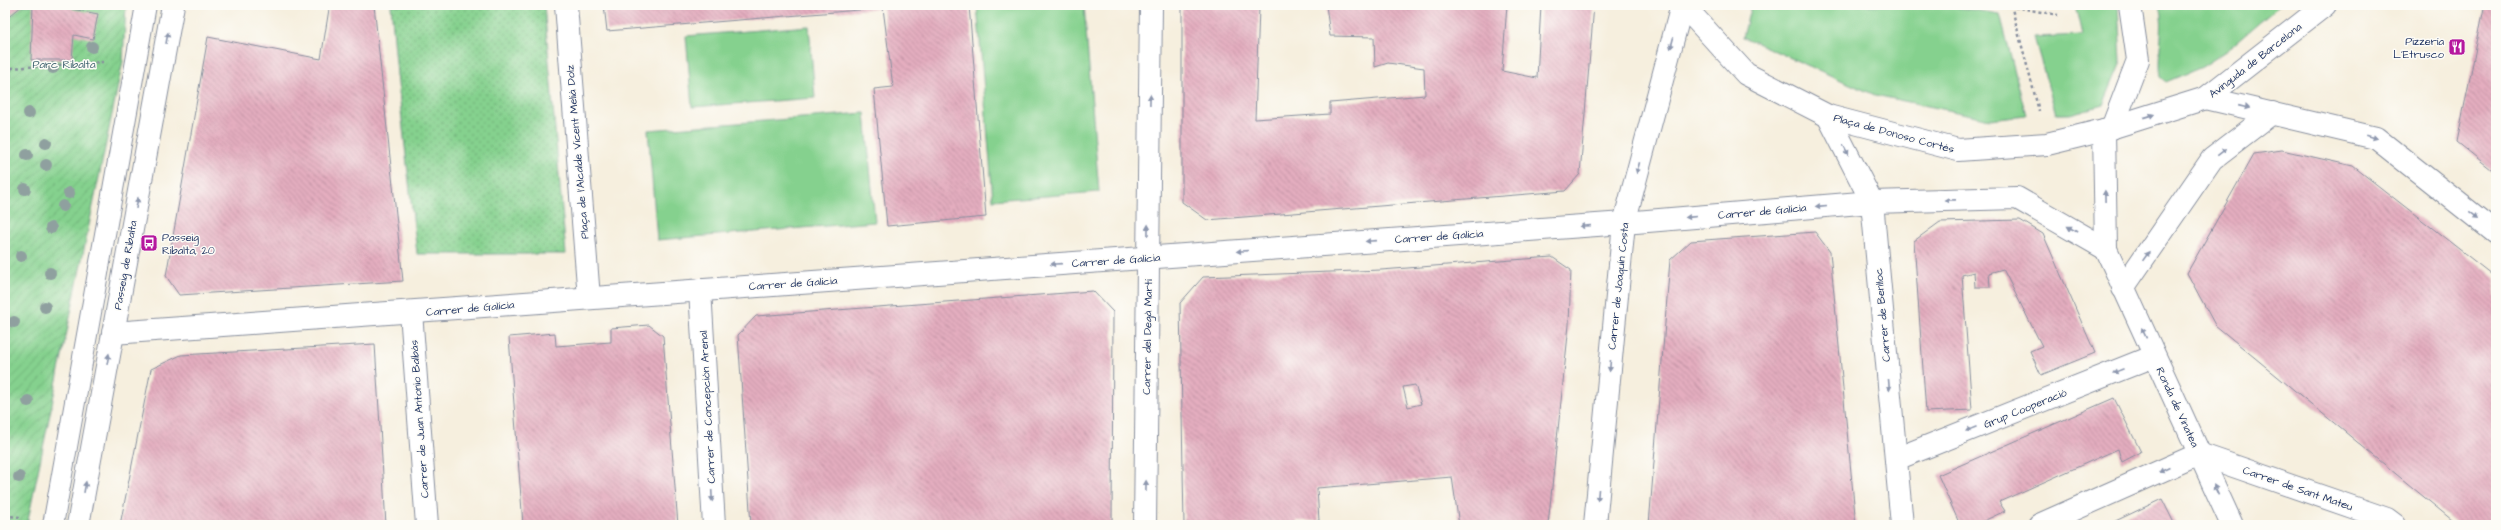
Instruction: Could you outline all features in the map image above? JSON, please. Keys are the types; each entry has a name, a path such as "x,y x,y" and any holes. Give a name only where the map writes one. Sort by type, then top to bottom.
{"street":[{"name":"Passeig de Ribalta","path":"78,525 172,5"},
{"name":"Plaça de l'Alcalde Vicent Meliá Dolz","path":"566,5 589,298"},
{"name":"Carrer del Degà Martí","path":"1145,525 1151,5"},
{"name":"Plaça de Donoso Cortés","path":"1682,5 1746,74 1828,116 1958,150 2047,144 2108,129"},
{"name":"Carrer de Joaquín Costa","path":"1595,525 1624,223 1682,5"},
{"path":"2108,129 2138,60 2130,5"},
{"name":"Avinguda de Barcelona","path":"2108,129 2206,98 2325,5"},
{"path":"2206,98 2376,138 2496,233"},
{"path":"2123,288 2212,159 2272,113"},
{"name":"Carrer de Benlloc","path":"1828,116 1872,202 1902,525"},
{"name":"Ronda de Vinatea","path":"2108,129 2106,249 2232,525"},
{"name":"Carrer de Galícia","path":"113,333 1624,223 1872,202 2017,198 2106,249"},
{"name":"Carrer de Concepción Arenal","path":"700,290 714,525"},
{"name":"Carrer de Juan Antonio Balbás","path":"411,312 427,525"},
{"name":"Grup Cooperació","path":"1896,459 2154,356"},
{"path":"2038,525 2199,454"},
{"name":"Carrer de Sant Mateu","path":"2199,454 2387,519 2395,525"}],"lane":[{"path":"53,525 146,5"}],"path":[{"path":"2002,5 2058,15"},
{"path":"5,68 108,62"},
{"path":"5,125 11,68"}],"green space":[{"name":"Parc Ribalta","path":"5,5 126,5 123,61 27,525 5,525"},
{"path":"391,5 544,5 566,254 417,254 397,75"},
{"path":"977,5 1084,5 1099,192 993,200"},
{"path":"1751,5 1942,5 2000,14 2026,115 1990,119 1875,95 1743,37"},
{"path":"2075,5 2118,5 2121,62 2103,105 2070,114 2056,114 2034,37 2082,35"},
{"path":"2159,5 2280,5 2225,52 2202,67 2166,82 2160,77 2159,68 2162,23"},
{"path":"809,26 815,98 692,107 686,36"},
{"path":"865,113 875,222 657,240 648,130"}],"building":[{"path":"5,5 23,5 5,20"},
{"path":"33,5 72,5 72,9 98,14 93,39 74,35 72,60 31,60"},
{"path":"317,5 374,5 403,281 179,295 166,276 208,37 321,59 329,9"},
{"path":"604,5 969,5 986,217 887,226 874,89 893,87 883,8 607,31"},
{"path":"1182,5 1285,5 1259,8 1255,119 1330,114 1330,103 1425,95 1424,68 1388,63 1375,67 1374,37 1330,36 1326,5 1507,5 1502,71 1537,78 1541,5 1594,5 1580,174 1565,191 1207,220 1182,202"},
{"path":"2488,5 2496,5 2496,173 2457,142 2484,8"},
{"path":"2282,150 2353,166 2496,278 2496,525 2458,525 2215,325 2187,273 2254,154"},
{"path":"2020,220 2043,234 2095,353 2041,375 2030,351 2042,346 2003,269 1989,273 1990,287 1975,287 1974,272 1962,275 1972,410 1926,412 1914,241 1940,222"},
{"path":"1815,232 1830,252 1856,525 1649,525 1670,260 1691,241"},
{"path":"1552,257 1571,270 1569,325 1548,525 1459,525 1452,477 1317,488 1319,521 1297,521 1297,525 1184,525 1180,303 1203,277 1381,270","holes":["1415,385 1421,404 1408,407 1403,387"]},
{"path":"1093,291 1113,312 1112,525 751,525 738,335 756,316"},
{"path":"649,325 663,336 678,525 523,525 509,337 555,333 556,346 611,342 611,328"},
{"path":"375,344 386,525 120,525 151,369 181,355"},
{"path":"2114,398 2141,452 2122,462 2118,449 1999,502 2005,511 1975,525 1960,525 1938,475"},
{"path":"2162,499 2175,525 2107,525"}],"place":[{"name":"Pizzería L'Etrusco","path":"2457,47"},
{"name":"Passeig Ribalta, 20","path":"149,243"}]}
